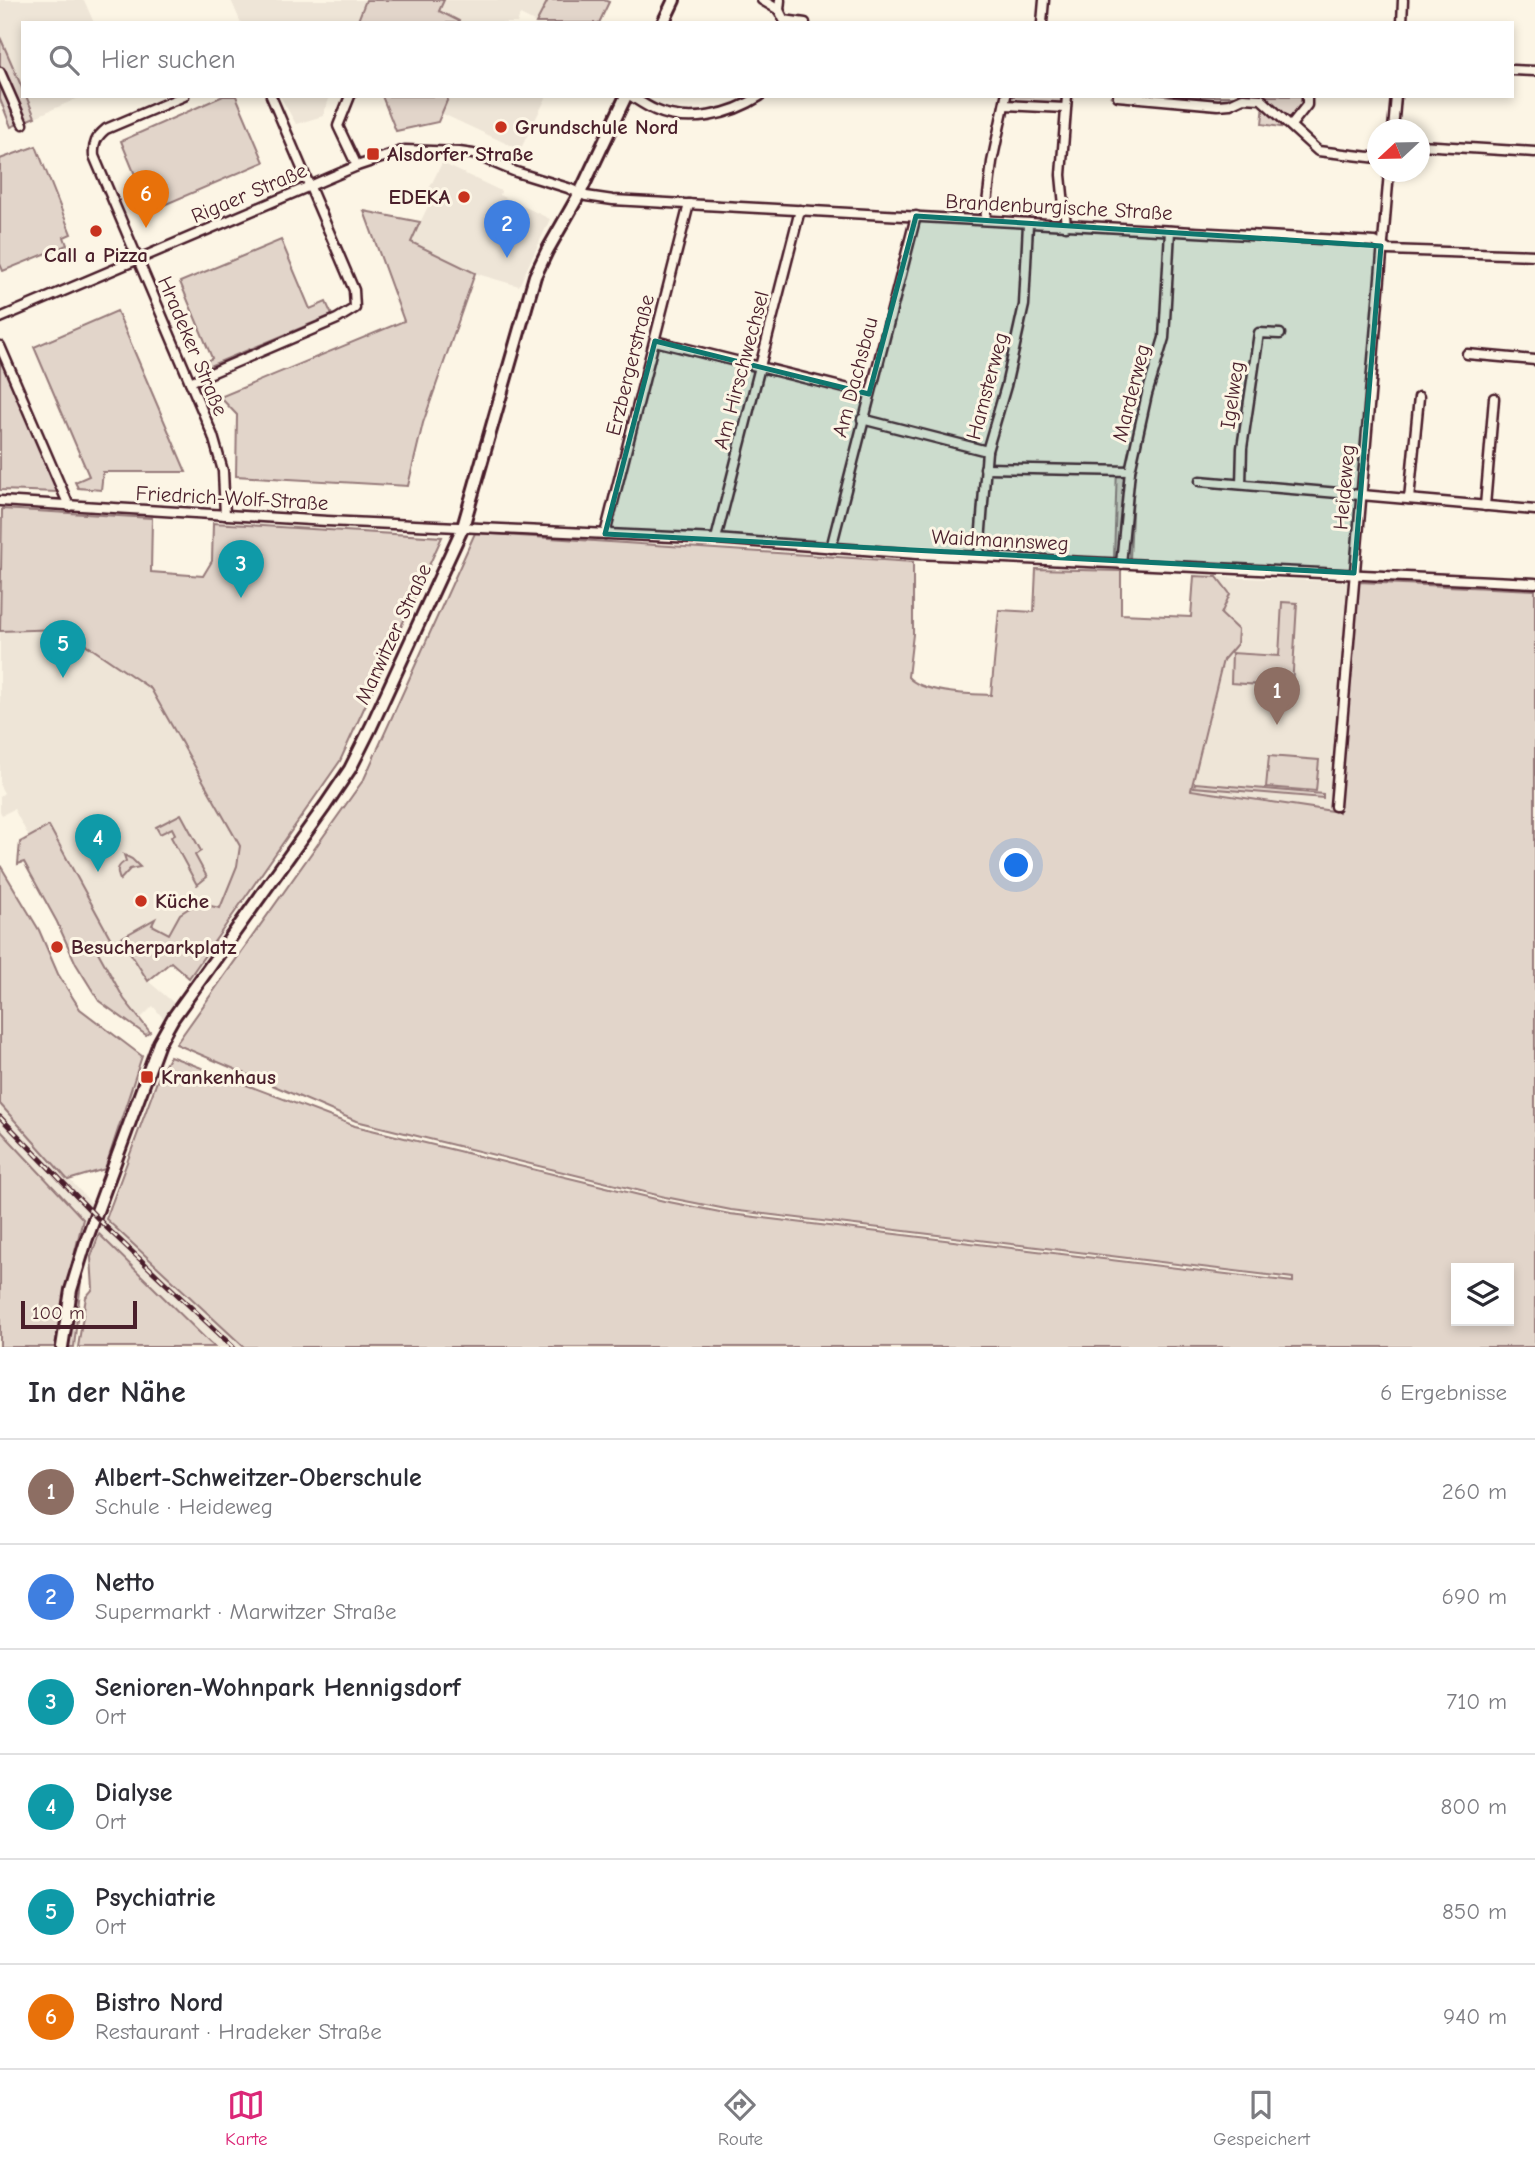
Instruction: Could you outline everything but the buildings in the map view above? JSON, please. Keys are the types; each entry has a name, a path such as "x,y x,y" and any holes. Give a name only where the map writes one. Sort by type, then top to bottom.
{"main road":[{"path":"664,21 674,0"},
{"name":"Marwitzer Straße","path":"62,1347 71,1290 159,1043 173,1018 350,769 463,527 535,276 627,98"}],"street":[{"path":"762,0 779,10"},
{"path":"780,0 779,10 783,21"},
{"path":"1042,21 1044,0"},
{"path":"1402,0 1402,21"},
{"path":"1514,71 1535,71"},
{"path":"0,72 23,124"},
{"name":"Hradeker Straße","path":"179,98 106,129 98,135 93,145 94,156 213,436 223,471 225,515"},
{"path":"190,382 337,319 355,308 354,290 272,98"},
{"path":"349,98 338,126 356,166"},
{"path":"632,98 657,111 713,116 732,111 756,98"},
{"path":"1066,226 1061,175 1067,98"},
{"path":"1140,98 1219,105 1230,104 1243,98 1267,100 1318,150 1367,157"},
{"path":"1291,125 1307,104 1307,98"},
{"path":"1394,119 1396,98"},
{"path":"985,220 992,162 1005,101 1065,108"},
{"path":"1430,146 1535,152"},
{"name":"Rigaer Straße","path":"0,318 356,166 405,150 459,152 580,193"},
{"name":"Heideweg","path":"1335,806 1388,182"},
{"name":"Brandenburgische Straße","path":"580,193 613,200 1375,242 1388,250 1535,255"},
{"name":"Erzbergerstraße","path":"605,534 689,204"},
{"name":"Am Hirschwechsel","path":"716,539 800,210"},
{"name":"Am Dachsbau","path":"831,548 916,216"},
{"name":"Hamsterweg","path":"979,556 988,451 1020,331 1024,304 1028,224"},
{"name":"Marderweg","path":"1121,564 1130,471 1147,394 1164,338 1170,231"},
{"name":"Igelweg","path":"1241,484 1241,448 1254,332 1280,334"},
{"path":"655,341 869,394"},
{"path":"0,346 69,506"},
{"path":"1467,354 1535,360"},
{"path":"1409,499 1419,397"},
{"path":"1485,506 1494,398"},
{"path":"862,419 988,451"},
{"path":"985,468 1130,471"},
{"path":"1200,481 1535,510"},
{"name":"Friedrich-Wolf-Straße","path":"0,501 463,527"},
{"name":"Waidmannsweg","path":"463,527 716,539 1121,564 1535,583"}],"highlighted area":[{"path":"916,216 1381,246 1354,573 605,534 655,341 869,394"}],"shaded area":[{"path":"0,0 84,0 93,21 21,21 21,85 0,36"},
{"path":"231,0 366,0 358,21 240,21"},
{"path":"366,0 444,0 439,11 459,21 358,21"},
{"path":"444,0 548,0 537,21 520,15 518,21 455,21 439,11"},
{"path":"548,0 609,2 600,21 537,21"},
{"path":"0,37 21,85 21,98 27,98 35,117 11,127 0,99"},
{"path":"27,98 78,98 35,117"},
{"path":"218,98 237,98 264,162 150,211 121,141"},
{"path":"281,98 329,98 323,116 296,124"},
{"path":"383,98 448,98 438,122 396,131"},
{"name":"Grundschule Nord","path":"448,98 546,98 520,150 441,113"},
{"path":"1001,98 1070,98 1068,113 1000,108"},
{"path":"1114,98 1311,98 1310,107 1292,129 1262,124 1264,104 1243,102 1231,108"},
{"path":"36,146 71,234 64,237 67,245 3,271 0,264 0,159"},
{"path":"442,163 501,191 500,195 550,219 519,286 474,273 411,242 429,204 423,201"},
{"path":"364,211 420,222 411,242 475,273 423,423 408,486 236,476 237,415 220,397 404,321"},
{"path":"281,240 310,309 326,302 332,315 207,367 205,362 212,358 180,282"},
{"path":"117,311 186,472 103,472 101,490 78,488 75,482 89,476 34,347"},
{"path":"0,355 58,492 0,490"},
{"path":"1117,467 1134,468 1130,559 1114,558"},
{"path":"2,509 152,518 151,572 203,576 212,561 213,523 442,537 340,761 189,978 171,962 148,981 121,938 155,919 152,925 169,934 180,914 197,903 220,908 237,866 240,846 151,689 63,629 0,631"},
{"path":"475,533 913,562 913,634 908,677 924,686 946,692 971,694 991,695 999,610 1034,612 1036,569 1121,571 1121,614 1191,617 1194,576 1217,577 1230,594 1221,614 1238,630 1237,644 1223,660 1191,790 1339,812 1359,582 1535,590 1535,1347 244,1347 106,1219 159,1076 170,1056 355,1126 664,1201 730,1214 1293,1282 1293,1278 731,1210 665,1197 356,1121 176,1044 364,779"},
{"path":"1217,577 1359,582 1340,813 1190,790 1223,660 1237,643 1238,630 1221,614 1230,594"},
{"path":"1282,602 1297,603 1292,687 1231,683 1232,653 1279,656"},
{"path":"63,629 151,689 240,846 237,866 212,929 188,961 147,923 121,938 148,981 174,1003 163,1018 153,1006 139,1020 124,999 98,952 113,943 49,827 29,837 14,809 2,815 0,811 0,796 4,793 0,786 0,631"},
{"path":"1269,756 1319,760 1316,791 1266,787"},
{"path":"1195,783 1323,794 1323,798 1194,787"},
{"path":"181,814 201,851 195,855 207,877 197,885 171,837 175,834 172,828 160,834 156,827"},
{"path":"49,826 113,943 98,952 124,999 150,1032 146,1035 99,1001 76,964 57,922 24,862 18,864 20,842"},
{"path":"124,855 140,867 130,869 120,880 118,869 126,861"},
{"path":"0,865 39,930 58,974 80,1009 142,1056 105,1169 68,1180 0,1104"},
{"path":"0,1104 106,1219 244,1347 215,1347 83,1219 0,1130"},
{"path":"0,1130 83,1219 60,1313 56,1347 0,1347"},
{"path":"99,1234 215,1347 78,1347 86,1297 93,1289 91,1257"},
{"path":"83,1262 74,1347 66,1347 74,1298"}],"railway":[{"path":"0,1117 108,1229 233,1347"}],"place":[{"name":"Grundschule Nord","path":"501,127"},
{"name":"Alsdorfer Straße","path":"373,154"},
{"name":"EDEKA","path":"464,197"},
{"name":"Bistro Nord","path":"146,228"},
{"name":"Call a Pizza","path":"96,231"},
{"name":"Netto","path":"507,258"},
{"name":"Senioren-Wohnpark Hennigsdorf","path":"241,598"},
{"name":"Psychiatrie","path":"63,678"},
{"name":"Albert-Schweitzer-Oberschule","path":"1277,725"},
{"name":"Dialyse","path":"98,872"},
{"name":"Küche","path":"141,901"},
{"name":"Besucherparkplatz","path":"57,947"},
{"name":"Krankenhaus","path":"147,1077"}]}
